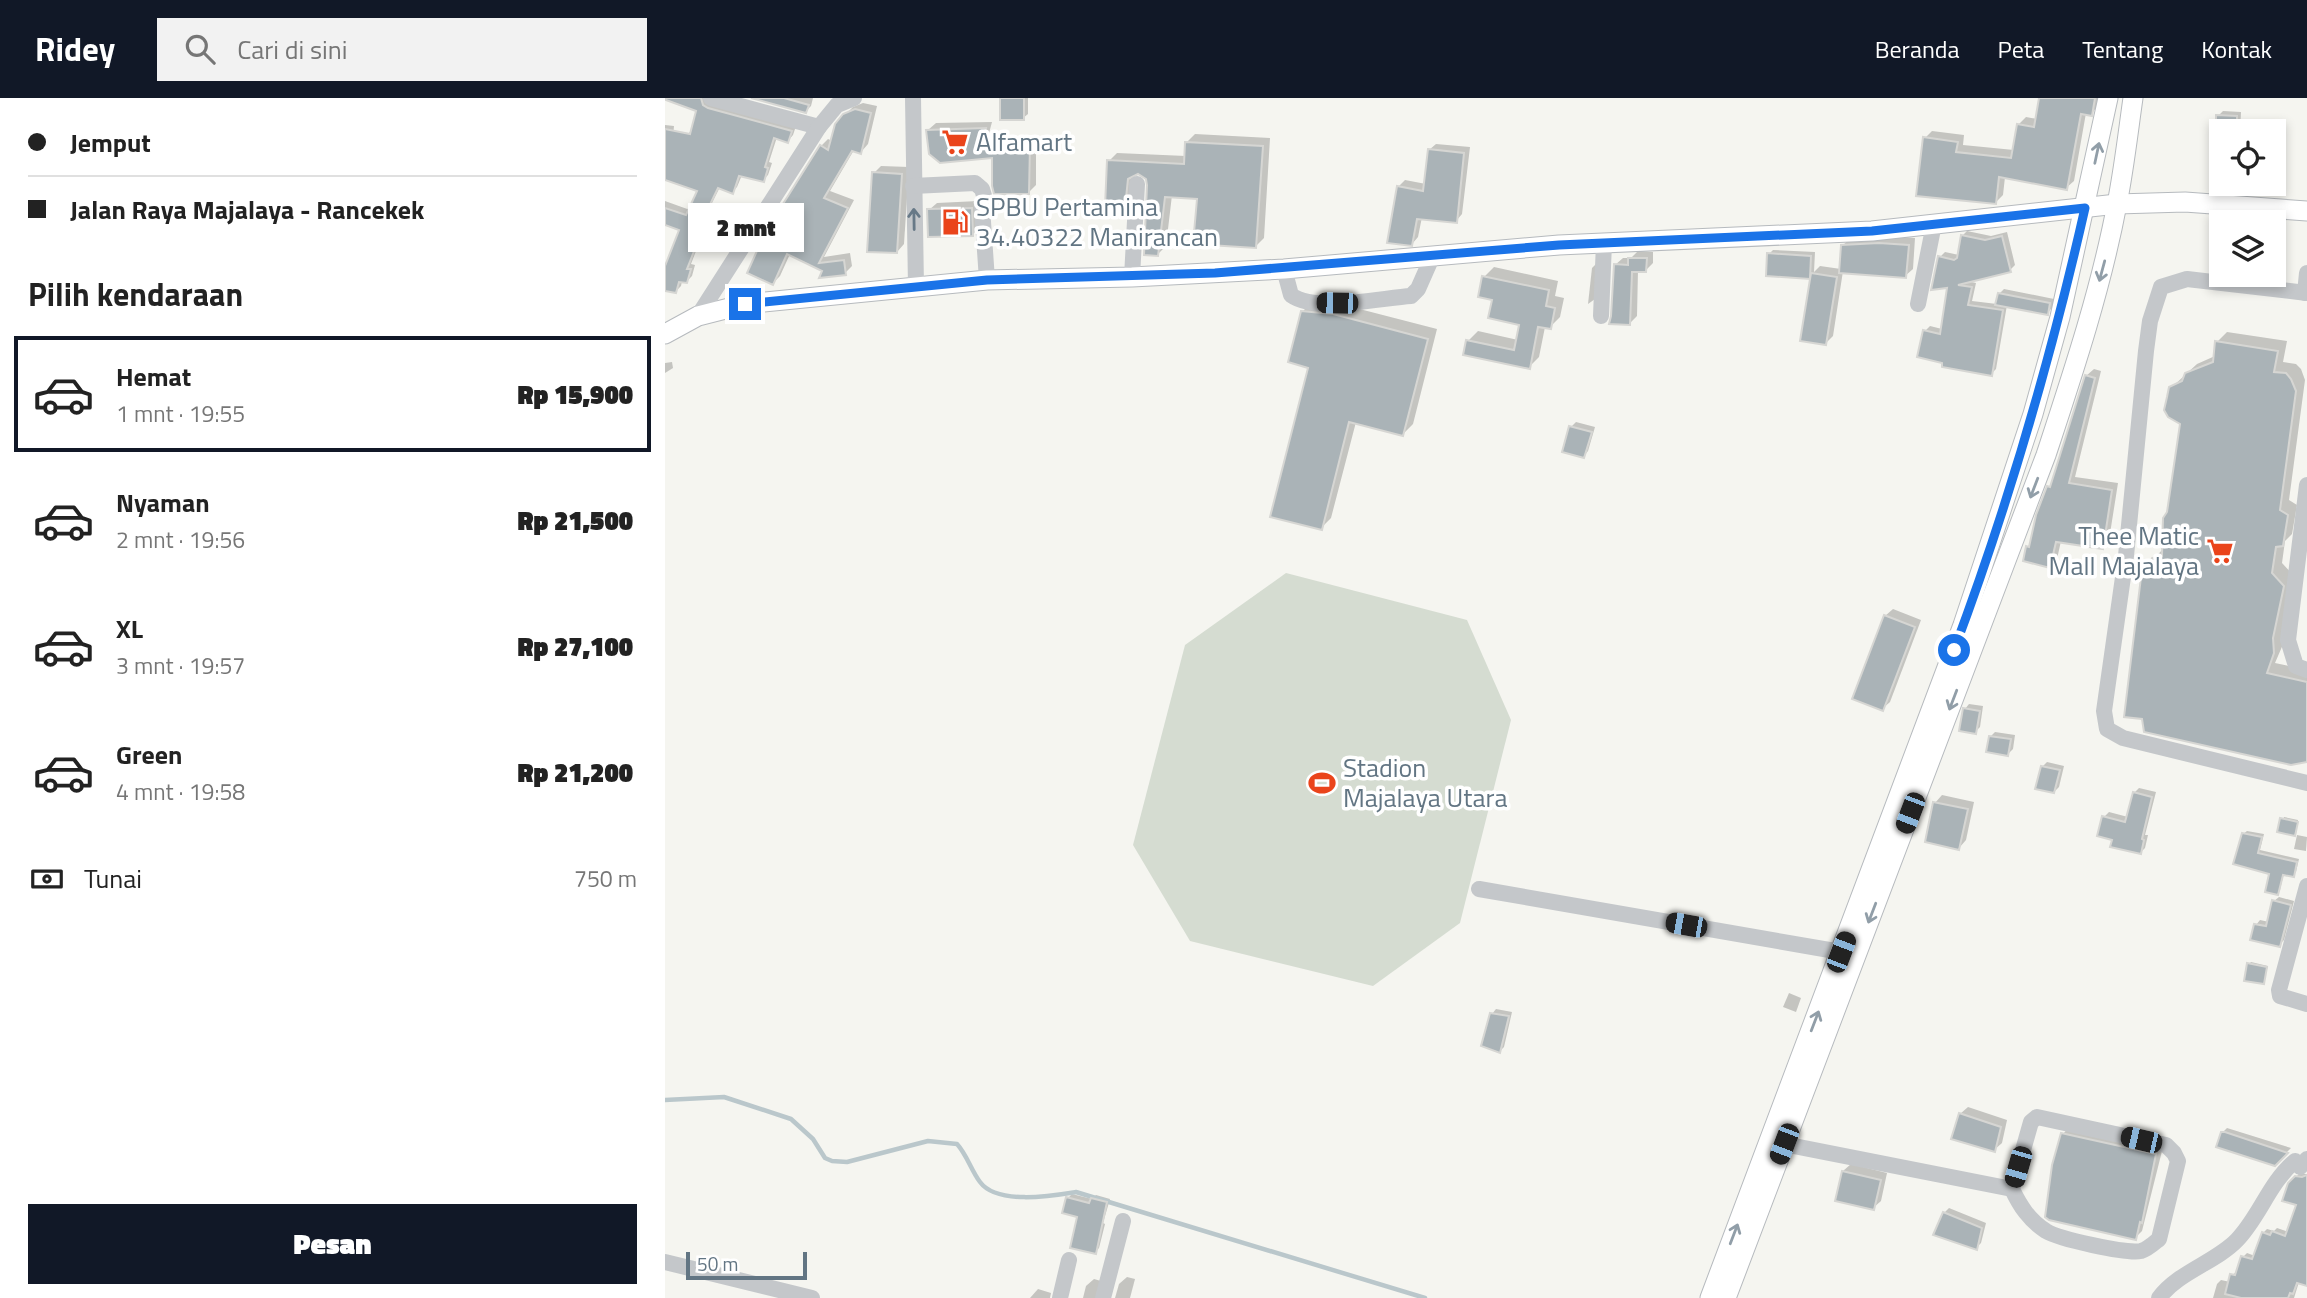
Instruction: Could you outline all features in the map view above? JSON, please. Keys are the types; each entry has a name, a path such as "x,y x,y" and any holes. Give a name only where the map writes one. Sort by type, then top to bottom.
{"main road":[{"path":"1726,1298 1841,952 1963,625 2033,414 2065,299 2108,98"},
{"path":"1710,1298 1777,1143 2046,455 2079,354 2117,204 2133,98"},
{"path":"665,334 698,316 745,304 987,280 1284,269 1604,243 1872,231 2117,204 2185,202 2307,211"}],"street":[{"path":"711,98 819,127"},
{"path":"698,316 819,127 837,105 854,98"},
{"path":"913,98 916,287"},
{"path":"913,186 975,183 982,189 985,199 982,207 987,280"},
{"path":"1132,276 1137,184"},
{"path":"1918,304 1934,224"},
{"path":"1601,316 1604,243"},
{"path":"1284,269 1294,298 1309,303 1337,303 1411,296 1418,289 1433,255"},
{"path":"2307,273 2306,293 2187,279 2161,287 2150,321 2126,556 2104,711 2107,729 2123,738 2307,783"},
{"path":"2307,485 2288,640 2296,666 2307,670"},
{"path":"2307,886 2279,990 2280,996 2307,1004"},
{"path":"1479,889 1841,952"},
{"path":"2036,1117 2166,1145 2178,1161 2159,1240 2139,1252 2064,1240 2045,1230 2021,1209 2012,1189 2031,1122 2036,1117"},
{"path":"1777,1143 2012,1189"},
{"path":"2159,1298 2190,1271 2235,1242 2286,1168 2295,1161 2300,1167 2307,1159"},
{"path":"1103,1298 1123,1221"},
{"path":"1059,1298 1069,1260"},
{"path":"665,1262 812,1298"}],"shaded area":[{"name":"Stadion Majalaya Utara","path":"1286,573 1467,620 1511,720 1460,923 1373,986 1190,941 1133,845 1185,645"}],"building":[{"path":"666,98 701,98 703,105 708,108 792,131 788,143 774,138 765,167 768,168 764,182 739,176 733,194 718,188 700,225 704,226 687,269 691,269 687,283 679,282 676,293 665,291 665,266 679,230 665,225 665,208 686,215 697,191 665,180 665,129 690,134 696,111"},
{"path":"751,98 784,98 809,105 806,113"},
{"path":"1000,98 1024,98 1024,120 1000,120"},
{"path":"2039,98 2095,98 2092,116 2081,114 2067,190 1999,177 1996,204 1916,196 1923,137 1958,142 1956,152 2011,158 2017,124 2034,127"},
{"path":"855,109 871,113 861,154 852,151 824,198 848,208 819,263 844,260 846,275 819,278 822,271 787,254 773,285 747,273 766,231 820,145 828,150 835,124 843,114"},
{"path":"2216,115 2237,116 2237,119 2216,119"},
{"path":"986,128 982,143 1030,144 1029,194 994,194 992,158 940,163 929,154 926,130"},
{"path":"1185,142 1263,146 1256,248 1193,244 1197,199 1165,197 1158,256 1144,255 1147,185 1146,179 1138,174 1128,179 1125,208 1105,207 1107,160 1184,164"},
{"path":"1428,149 1464,153 1457,223 1417,219 1412,246 1387,243 1397,186 1423,191"},
{"path":"872,172 902,174 897,253 867,252"},
{"name":"SPBU Pertamina 34.40322 Manirancan","path":"972,208 973,236 928,237 927,209"},
{"path":"1961,235 1985,240 2002,236 2011,272 1958,285 1972,287 1968,305 2003,310 1992,376 1942,367 1942,363 1917,357 1923,330 1940,334 1947,288 1931,290 1938,256 1954,260 1957,258"},
{"path":"1841,245 1909,245 1906,278 1839,273"},
{"path":"1767,253 1811,256 1810,279 1766,276"},
{"path":"1628,258 1647,258 1646,272 1632,272 1630,325 1609,324 1614,264 1628,265"},
{"path":"1811,273 1837,277 1826,345 1800,341"},
{"path":"1482,276 1549,290 1546,306 1555,308 1551,329 1538,327 1530,369 1463,355 1466,340 1514,350 1519,325 1488,318 1492,300 1478,297"},
{"path":"1998,293 2050,303 2048,315 1995,305"},
{"path":"1301,311 1333,314 1428,339 1403,436 1349,422 1322,530 1270,517 1308,368 1288,362"},
{"name":"Thee Matic Mall Majalaya","path":"2215,341 2278,351 2274,372 2286,373 2296,391 2280,510 2288,515 2283,546 2276,547 2272,573 2284,586 2273,638 2274,653 2267,673 2307,682 2307,762 2291,765 2144,732 2142,719 2124,717 2142,569 2150,565 2152,558 2162,556 2163,518 2167,512 2180,424 2168,417 2164,410 2169,387 2182,381 2185,373 2213,362"},
{"path":"2085,375 2095,378 2069,483 2112,490 2103,549 2056,542 2050,568 2023,561 2036,515 2047,486 2050,487"},
{"path":"1569,426 1592,432 1584,458 1562,452"},
{"path":"1884,615 1915,627 1883,711 1852,699"},
{"path":"1963,708 1980,711 1976,734 1959,731"},
{"path":"1989,736 2011,739 2008,756 1986,752"},
{"path":"2041,766 2060,770 2054,793 2035,789"},
{"path":"2133,792 2152,797 2141,854 2110,847 2112,840 2097,836 2102,816 2125,822"},
{"path":"1933,802 1968,809 1959,850 1925,842"},
{"path":"2280,818 2298,822 2295,836 2277,832"},
{"path":"2242,833 2262,837 2258,853 2297,862 2294,877 2283,875 2278,895 2265,892 2269,874 2233,864"},
{"path":"2272,900 2291,905 2280,947 2250,940 2254,924 2266,926"},
{"path":"2247,963 2267,967 2264,984 2244,981"},
{"path":"1490,1013 1509,1016 1500,1053 1481,1046"},
{"path":"1959,1113 2001,1127 1995,1152 1951,1139"},
{"path":"2221,1132 2288,1153 2275,1166 2216,1147"},
{"path":"2061,1133 2156,1154 2136,1240 2045,1217 2052,1165"},
{"path":"1842,1171 1881,1180 1874,1210 1835,1201"},
{"path":"2307,1175 2307,1286 2297,1283 2293,1294 2290,1293 2288,1298 2241,1298 2225,1294 2230,1274 2235,1275 2241,1256 2252,1259 2262,1232 2270,1235 2272,1231 2285,1236 2296,1205 2282,1201 2288,1183 2295,1176"},
{"path":"1066,1197 1089,1203 1091,1198 1107,1202 1096,1254 1070,1248 1077,1217 1062,1213"},
{"path":"1943,1212 1982,1228 1977,1250 1933,1235"}],"waterway":[{"path":"665,1100 724,1097 791,1119 813,1139 825,1158 832,1161 847,1162 928,1141 957,1144 980,1182 999,1194 1025,1197 1076,1192 1425,1298"}],"place":[{"name":"Alfamart","path":"955,142"},
{"name":"SPBU Pertamina 34.40322 Manirancan","path":"955,222"},
{"name":"Thee Matic Mall Majalaya","path":"2220,551"},
{"name":"Stadion Majalaya Utara","path":"1322,783"}],"route":[{"path":"745,304 987,280 1215,273 1559,245 1872,231 2085,208 2065,299 2033,414 1954,650"}]}
